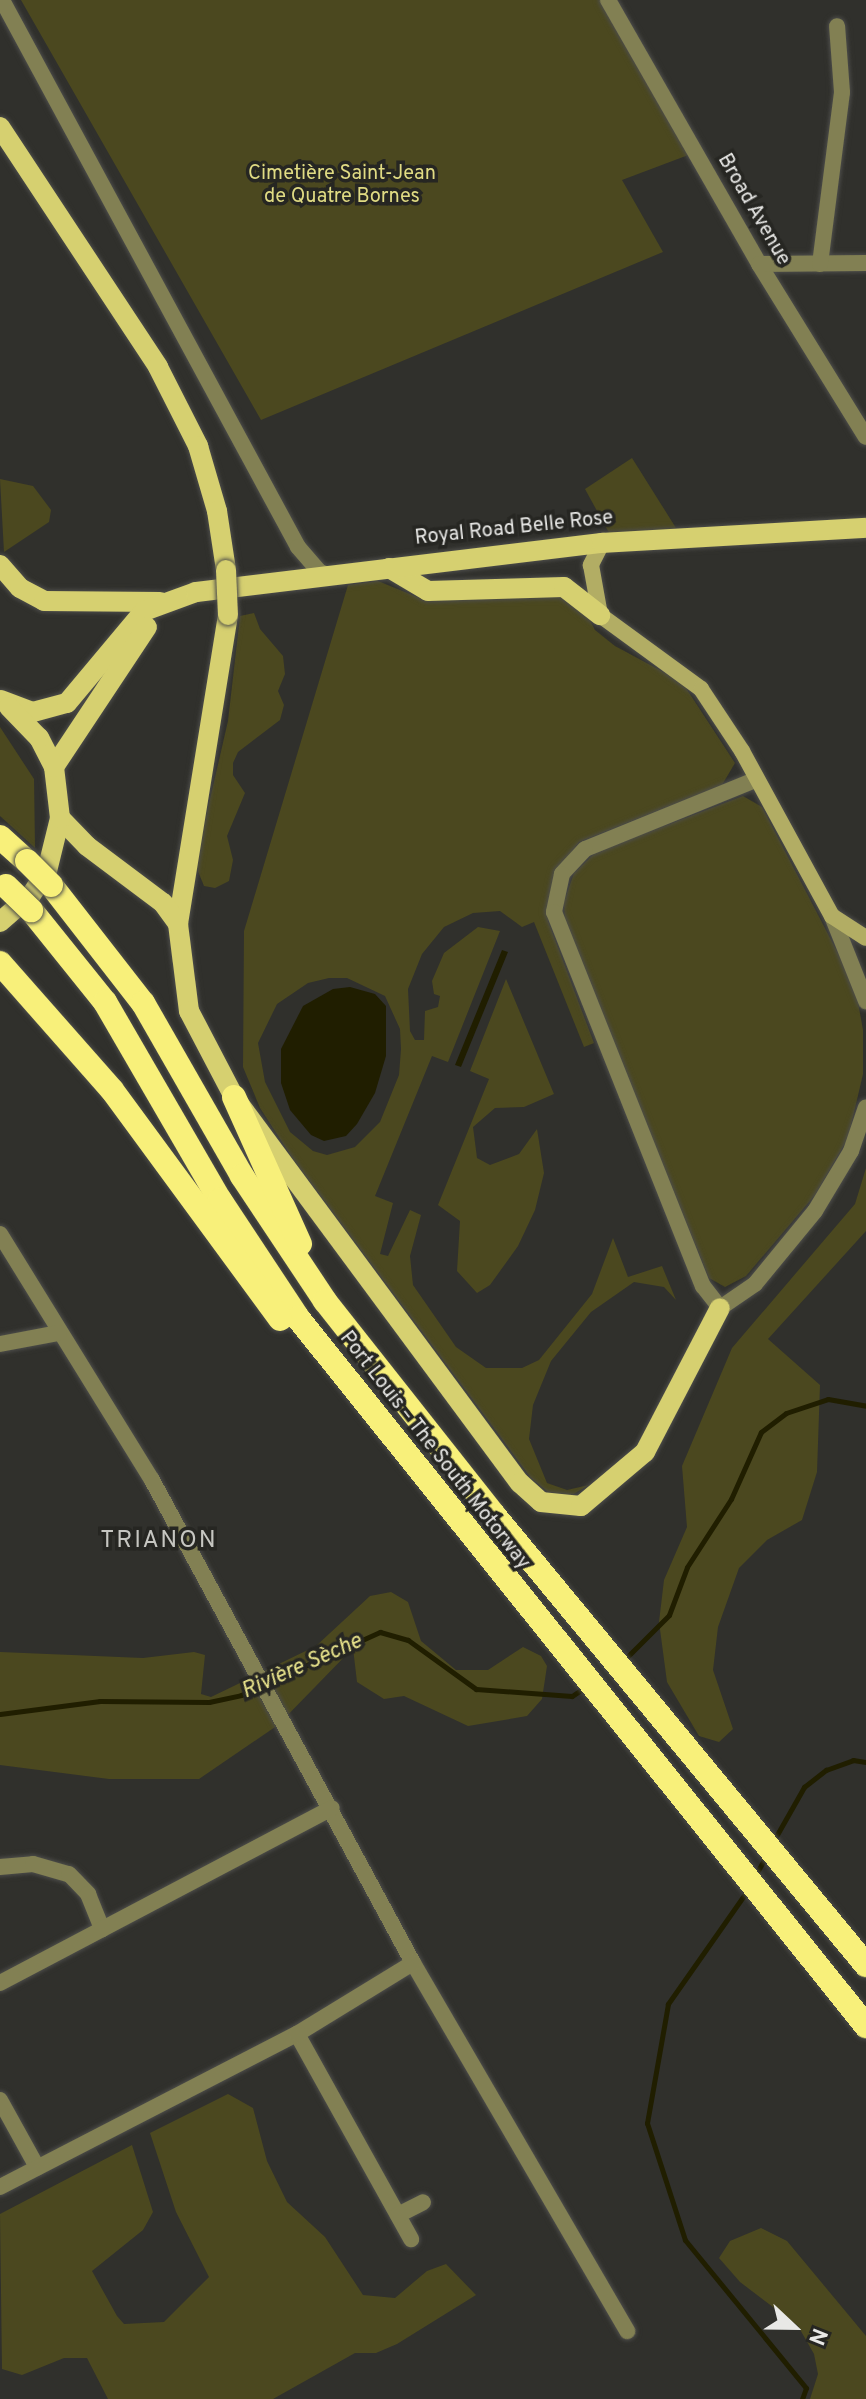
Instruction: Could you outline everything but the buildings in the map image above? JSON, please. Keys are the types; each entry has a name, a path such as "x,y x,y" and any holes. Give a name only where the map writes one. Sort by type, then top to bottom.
{"highway":[{"name":"Port Louis – The South Motorway","path":"0,837 51,885 136,992 242,1176 325,1301 601,1644 866,1965"},
{"name":"Port Louis – The South Motorway","path":"3,883 31,910 105,1002 258,1261 381,1424 866,2026"},
{"path":"0,963 112,1090 290,1332 381,1424"},
{"path":"234,1097 325,1301"}],"main road":[{"path":"0,127 158,367 198,446 217,511 226,570 228,615 178,924 189,1011 234,1097 520,1483 541,1502 581,1506 645,1452 720,1308"},
{"name":"Royal Road Belle Rose","path":"0,700 33,712 67,703 144,611 165,601 214,589 602,543 866,528"},
{"path":"0,565 20,588 44,601 165,601"},
{"path":"389,568 428,591 564,587 600,615"},
{"path":"54,767 165,601"},
{"path":"0,700 39,738 54,767 60,818 47,871 31,895 0,922"},
{"path":"60,818 87,846 163,903 178,924"}],"street":[{"path":"2,0 298,547 320,572 330,576"},
{"name":"Broad Avenue","path":"608,0 759,264 866,437"},
{"path":"820,264 842,92 837,26"},
{"path":"759,264 866,263"},
{"path":"602,543 591,565 600,615 701,689 832,916 866,1001"},
{"path":"755,780 585,849 562,874 554,912 697,1272 720,1308 755,1284 815,1211 840,1172 866,1107"},
{"path":"832,916 866,938"},
{"path":"0,1234 152,1480 332,1808 413,1963 627,2331"},
{"path":"0,1344 59,1333"},
{"path":"0,1983 332,1808"},
{"path":"0,1867 33,1864 69,1874 88,1894 102,1929"},
{"path":"0,2187 297,2034 413,1963"},
{"path":"297,2034 411,2239"},
{"path":"0,2100 37,2167"},
{"path":"398,2215 423,2202"}],"green space":[{"name":"Cimetière Saint-Jean de Quatre Bornes","path":"21,0 602,0 691,154 622,180 663,252 261,420"},
{"path":"632,458 676,528 613,540 585,489"},
{"path":"0,479 33,486 51,510 49,522 4,552"},
{"path":"378,581 422,599 559,592 580,602 595,630 615,646 682,682 735,763 722,785 579,842 554,875 548,921 594,1043 584,1047 534,922 522,927 500,911 473,913 444,927 422,954 408,989 410,1031 415,1040 424,1040 425,1011 438,1007 440,996 434,994 432,981 444,953 478,927 500,931 448,1062 432,1056 375,1196 393,1203 380,1254 388,1256 410,1210 421,1215 410,1256 413,1285 456,1347 486,1368 522,1368 539,1360 592,1294 613,1238 628,1277 662,1266 676,1300 664,1287 634,1282 591,1312 551,1361 533,1405 529,1439 547,1483 567,1490 589,1485 572,1495 548,1492 531,1478 293,1159 260,1108 243,1067 244,931 348,585","holes":["347,978 385,996 400,1029 399,1075 380,1122 355,1147 327,1155 313,1151 290,1132 265,1082 258,1043 277,1004 308,983"]},
{"path":"254,613 260,629 283,656 285,674 278,691 284,705 280,720 238,752 233,763 233,775 245,793 227,836 233,860 229,881 215,888 204,886 195,864 228,721 240,616"},
{"path":"0,727 34,779 35,848 0,816"},
{"path":"743,796 762,807 855,986 863,1030 863,1074 848,1138 815,1195 746,1276 725,1287 709,1278 565,924 564,902 574,873 596,852"},
{"path":"506,979 554,1094 524,1107 495,1108 473,1127 477,1158 490,1165 519,1154 537,1129 544,1173 535,1210 518,1246 490,1285 477,1293 457,1271 460,1221 438,1205 489,1079 470,1071"},
{"path":"866,1168 866,1231 768,1339 820,1385 817,1472 802,1520 767,1540 739,1568 718,1627 713,1670 733,1729 719,1742 699,1736 667,1682 659,1622 664,1580 687,1527 682,1466 732,1348 855,1204"},
{"path":"391,1592 408,1602 421,1641 456,1670 488,1670 523,1647 541,1656 547,1666 542,1699 527,1716 468,1726 404,1696 384,1699 357,1682 353,1648 278,1725 199,1779 109,1779 0,1765 0,1652 143,1658 194,1652 205,1655 201,1694 211,1697 316,1646 370,1596"},
{"path":"228,2094 253,2108 267,2161 287,2202 325,2237 363,2295 395,2298 427,2271 446,2264 476,2295 397,2344 376,2353 355,2353 273,2399 108,2399 87,2358 64,2358 22,2375 2,2369 0,2214 132,2145 153,2212 143,2230 92,2271 117,2316 124,2324 164,2322 209,2277 176,2212 150,2133"},
{"path":"761,2228 787,2241 866,2336 866,2399 810,2399 818,2374 814,2354 798,2326 740,2282 719,2258 730,2241"}],"shaded area":[{"path":"502,950 508,952 461,1067 455,1065"},
{"path":"350,987 375,994 386,1006 386,1056 375,1093 357,1124 346,1136 324,1141 311,1135 290,1110 281,1083 281,1049 303,1006 333,989"}],"waterway":[{"name":"Rivière Sèche","path":"625,1659 669,1615 687,1567 731,1499 761,1432 786,1413 828,1399 866,1406"},
{"name":"Rivière Sèche","path":"0,1714 100,1701 209,1702 241,1695 380,1632 408,1640 476,1689 572,1696 584,1688"},
{"path":"774,1840 804,1787 826,1770 853,1760 866,1762"},
{"path":"755,1876 766,1856"},
{"path":"747,1891 668,2004 647,2123 685,2240 806,2388 802,2399"}],"district":[{"name":"TRIANON","path":"159,1542"}]}
